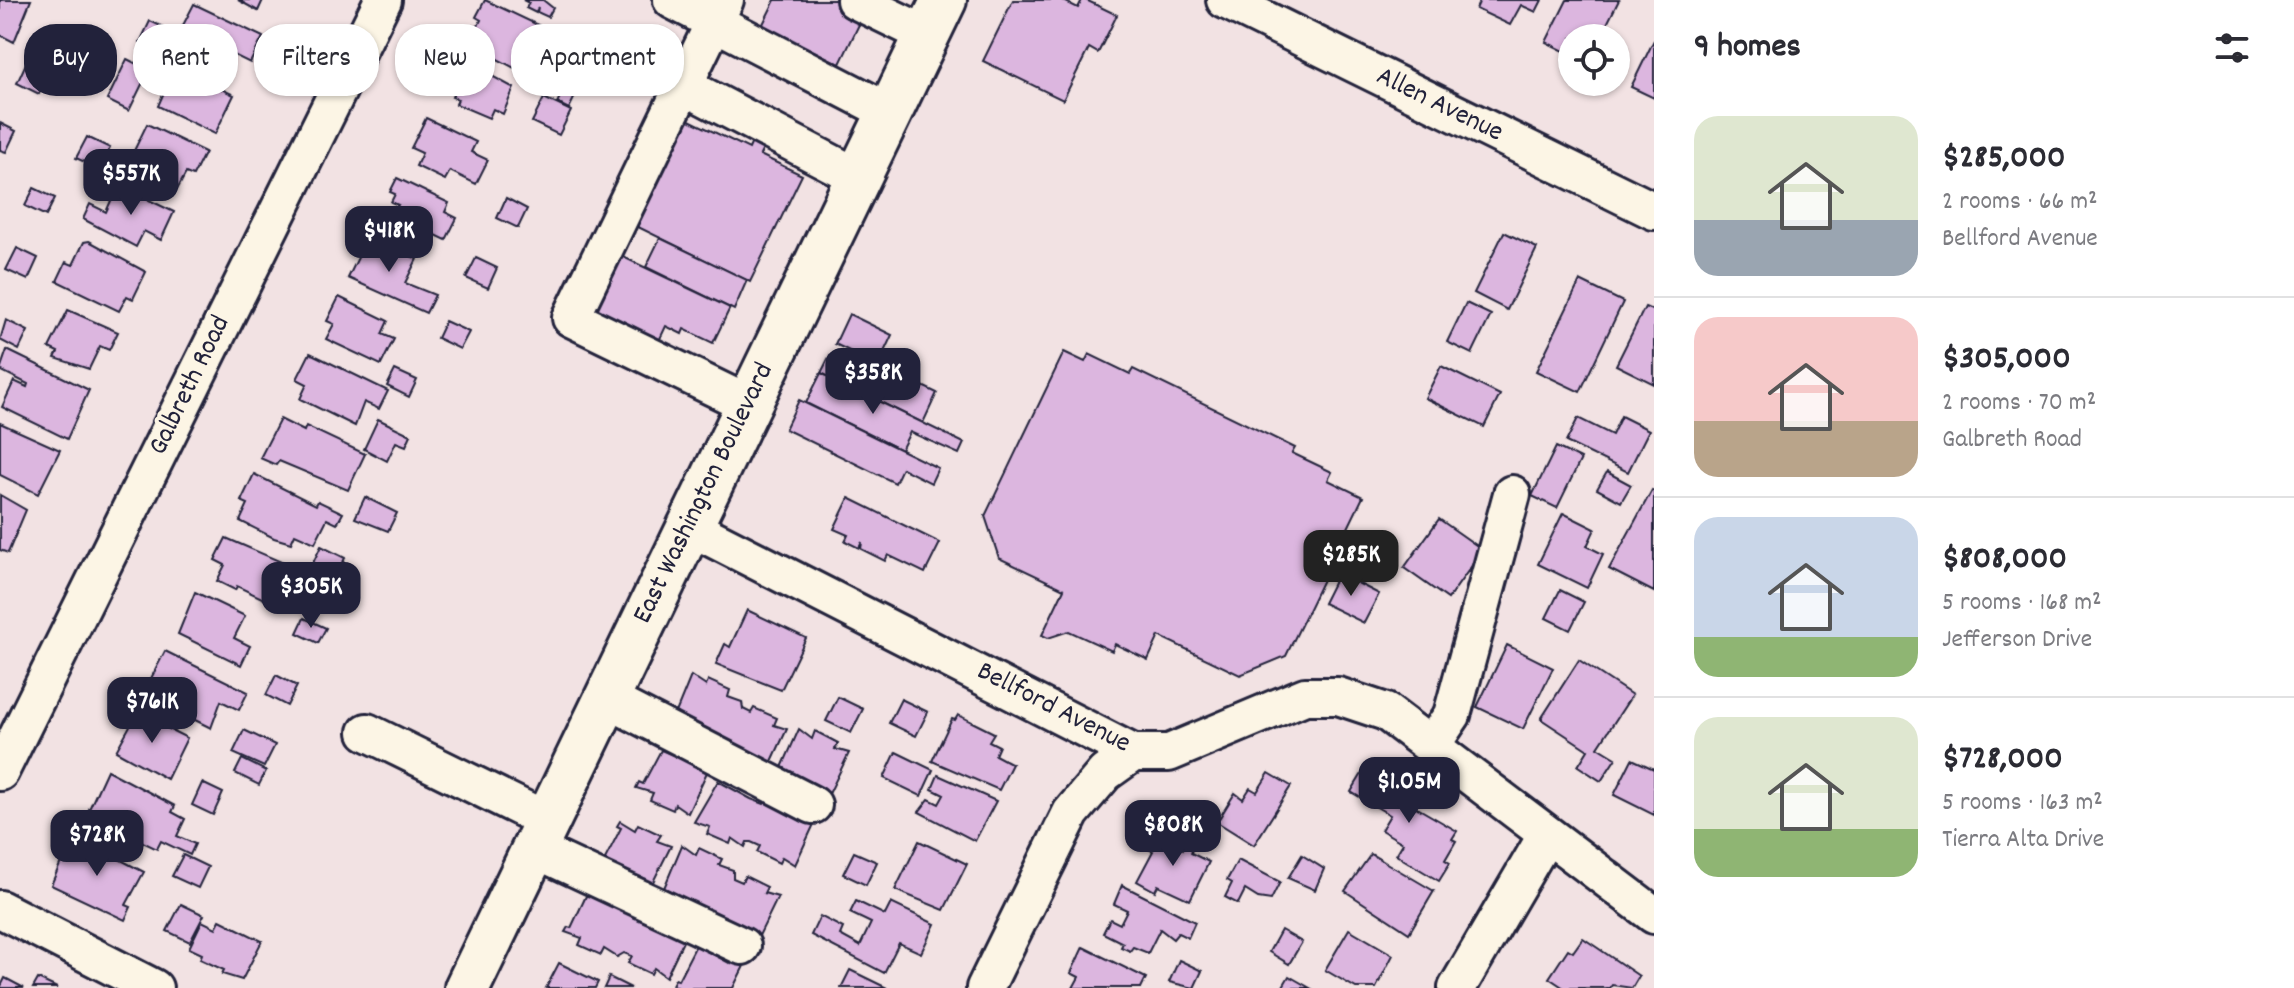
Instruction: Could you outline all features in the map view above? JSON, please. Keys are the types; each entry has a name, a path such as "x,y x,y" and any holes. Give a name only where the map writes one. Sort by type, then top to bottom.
{"main road":[{"name":"East Washington Boulevard","path":"467,988 935,17"}],"street":[{"name":"Galbreth Road","path":"0,772 383,0"},
{"path":"672,0 720,11 889,112"},
{"path":"855,0 935,17"},
{"name":"Allen Avenue","path":"1225,0 1654,211"},
{"path":"720,11 684,86 858,177"},
{"path":"679,96 571,318 748,404"},
{"path":"1431,746 1452,715 1512,494"},
{"name":"Bellford Avenue","path":"690,527 1133,753 1169,753 1305,696 1338,696 1386,712 1654,915"},
{"path":"607,699 813,805"},
{"path":"367,732 541,835 742,946"},
{"path":"985,988 1071,813 1105,773 1133,753"},
{"path":"1457,988 1546,836"},
{"path":"0,909 154,988"}],"building":[{"path":"0,0 31,0 14,42 0,35"},
{"path":"238,0 263,0 258,11"},
{"path":"485,0 536,24 511,24 511,66 495,58 495,24 479,24 481,20 476,17"},
{"path":"523,0 543,0 553,8 548,17 537,12 538,7 536,13 526,8 529,3"},
{"path":"775,0 840,0 865,12 840,64 762,26"},
{"path":"1013,0 1062,0 1078,8 1082,0 1086,0 1117,15 1098,53 1089,48 1063,100 983,61"},
{"path":"1480,0 1542,0 1536,12 1521,5 1510,25 1476,9"},
{"path":"1567,0 1619,0 1607,24 1558,24 1558,48 1546,42"},
{"path":"194,4 236,24 184,24"},
{"path":"238,25 254,33 254,55 250,63 238,57"},
{"path":"1654,40 1654,98 1631,87"},
{"path":"127,59 133,62 133,96 136,96 129,111 107,100 109,96 117,96 117,80"},
{"path":"24,68 24,86 17,83"},
{"path":"495,78 511,86 511,95 503,114 493,109 489,118 456,104 458,99 452,97 495,96"},
{"path":"162,96 234,96 215,134 158,106"},
{"path":"560,96 575,96 569,109 557,103"},
{"path":"544,98 571,111 559,135 532,122"},
{"path":"683,117 749,149 752,142 764,147 760,155 802,175 750,282 632,224"},
{"path":"426,118 476,142 471,152 488,160 476,184 450,171 445,180 416,166 422,153 411,148"},
{"path":"0,123 16,131 6,152 0,150"},
{"path":"147,124 205,152 193,176 186,173 177,190 127,165"},
{"path":"87,137 110,148 100,169 76,158"},
{"path":"397,178 449,203 445,212 457,218 446,240 413,224 408,236 388,226 391,219 388,218 398,205 391,202 395,194 390,192"},
{"path":"118,185 174,212 161,240 144,231 136,247 83,219 90,204 106,212"},
{"path":"34,188 55,198 46,216 25,206"},
{"path":"506,198 527,209 518,228 497,218"},
{"path":"1504,232 1537,248 1507,310 1474,293"},
{"path":"369,235 417,259 405,283 435,295 426,313 348,278"},
{"path":"660,238 747,280 734,310 646,267"},
{"path":"89,241 146,272 133,299 127,296 119,311 57,281 66,262 73,265 84,242"},
{"path":"17,248 38,258 28,280 6,270"},
{"path":"617,254 730,308 713,343 684,329 682,334 666,326 659,341 595,310 612,277 607,274"},
{"path":"476,258 497,268 488,288 466,278"},
{"path":"1580,281 1623,302 1580,392 1536,371"},
{"path":"339,297 388,321 382,334 394,339 381,365 326,339 334,324 327,321"},
{"path":"1466,303 1491,315 1472,354 1447,342"},
{"path":"1645,307 1654,311 1654,384 1616,365"},
{"path":"68,310 118,332 109,350 100,346 89,369 55,358 58,352 49,348"},
{"path":"849,314 892,335 878,365 835,344"},
{"path":"6,320 28,331 19,350 0,340"},
{"path":"445,321 469,332 460,349 437,338"},
{"path":"7,350 89,390 67,439 2,407 14,381 27,387 28,384 0,370"},
{"path":"852,352 937,393 923,423 821,373 830,355 846,363"},
{"path":"1064,352 1085,362 1089,354 1130,374 1133,369 1295,448 1292,453 1332,472 1328,480 1363,497 1286,656 1240,675 1159,636 1148,660 1115,644 1112,651 1069,631 1048,638 1042,635 1064,589 999,558 985,516"},
{"path":"310,353 388,391 379,409 364,402 355,426 300,399 307,384 297,379"},
{"path":"1441,366 1500,395 1484,427 1425,398"},
{"path":"395,370 417,380 409,397 387,386"},
{"path":"821,373 964,443 959,454 910,432 901,450 806,403"},
{"path":"799,400 938,468 931,483 902,468 895,483 785,429"},
{"path":"1621,416 1649,430 1628,472 1566,442 1578,418 1612,435"},
{"path":"280,419 304,431 306,426 365,454 348,490 279,461 276,465 260,458"},
{"path":"378,419 411,435 406,446 396,442 387,461 364,449"},
{"path":"0,423 60,450 38,494 0,475"},
{"path":"1556,447 1581,459 1557,508 1532,496"},
{"path":"1607,472 1631,485 1621,502 1597,489"},
{"path":"254,474 316,505 318,501 343,513 337,524 327,519 315,543 295,534 291,543 274,538 240,521 248,504 241,501"},
{"path":"1654,491 1654,592 1609,569"},
{"path":"0,495 26,510 8,553 0,550"},
{"path":"365,497 397,513 388,531 355,518"},
{"path":"849,498 940,543 925,573 888,555 885,561 861,549 862,542 859,548 845,541 848,535 834,529"},
{"path":"1563,513 1595,529 1587,546 1603,554 1587,588 1538,564"},
{"path":"1439,519 1483,550 1448,599 1404,568"},
{"path":"226,538 286,564 268,601 237,586 235,590 217,581 225,565 215,560"},
{"path":"321,546 345,558 335,580 310,569"},
{"path":"1338,573 1379,594 1364,623 1323,603"},
{"path":"1560,590 1584,602 1570,630 1546,618"},
{"path":"195,592 245,616 234,638 250,646 241,665 178,634"},
{"path":"747,610 806,638 781,690 716,664 725,644 730,647"},
{"path":"304,618 326,628 318,643 297,633"},
{"path":"1507,645 1553,668 1523,729 1477,707"},
{"path":"165,651 248,692 239,710 221,701 211,728 143,694"},
{"path":"1579,660 1632,695 1598,747 1616,758 1601,781 1578,766 1588,750 1541,719"},
{"path":"276,675 297,686 287,706 266,695"},
{"path":"691,676 706,686 708,680 730,690 728,697 742,702 743,709 751,713 754,708 777,718 774,725 787,729 767,772 675,715"},
{"path":"838,697 863,709 851,733 826,721"},
{"path":"901,699 928,712 916,736 889,723"},
{"path":"137,713 187,738 167,779 116,751"},
{"path":"958,715 994,733 989,741 999,746 995,755 1012,764 999,790 932,761 952,719 955,720"},
{"path":"799,729 812,739 815,731 838,743 835,749 849,753 828,796 780,772"},
{"path":"244,730 275,745 264,767 233,753"},
{"path":"661,750 708,770 688,813 675,804 673,810 650,800 653,793 636,788 639,782 643,784"},
{"path":"896,752 933,770 921,796 884,778"},
{"path":"242,759 266,771 259,785 235,773"},
{"path":"1632,759 1654,769 1654,815 1614,795"},
{"path":"1366,767 1407,791 1402,799 1457,831 1452,839 1456,841 1445,860 1450,863 1439,881 1396,855 1403,843 1381,830 1390,815 1351,792"},
{"path":"107,770 175,806 172,812 185,819 177,836 195,844 190,855 161,841 157,849 120,831 117,836 84,820"},
{"path":"1269,773 1291,786 1254,845 1217,822 1235,793 1243,799 1250,788 1257,792"},
{"path":"938,775 996,801 975,841 919,812 929,799 939,804 944,795 932,789"},
{"path":"718,781 751,799 764,804 766,799 815,822 795,865 782,857 779,863 757,852 760,846 751,842 747,842 745,847 732,838 730,844 707,834 710,827 694,822"},
{"path":"202,783 223,793 213,815 192,805"},
{"path":"620,821 635,830 638,824 661,835 657,841 671,846 650,888 603,863 621,828 617,826"},
{"path":"73,835 144,872 126,905 131,907 125,920 51,885"},
{"path":"1153,835 1183,849 1185,845 1192,849 1191,853 1209,862 1190,900 1158,885 1155,891 1137,881 1153,851 1146,848"},
{"path":"919,841 967,864 944,910 895,890"},
{"path":"682,845 696,855 699,848 722,859 719,865 733,870 733,878 742,882 745,876 767,887 764,893 778,897 757,940 709,917 711,912 664,888"},
{"path":"854,852 877,862 866,885 843,874"},
{"path":"1371,854 1434,891 1409,933 1345,891"},
{"path":"183,855 208,867 198,888 172,876"},
{"path":"1302,855 1324,869 1315,890 1288,878"},
{"path":"1238,860 1280,882 1271,900 1258,898 1245,890 1238,904 1225,897 1232,883 1227,880"},
{"path":"1122,885 1195,922 1188,938 1178,933 1173,939 1160,929 1148,953 1133,947 1130,951 1121,947 1123,943 1103,933 1110,919 1120,924 1127,910 1114,904"},
{"path":"591,895 687,933 666,977 654,968 651,974 628,963 632,956 624,953 617,957 604,949 601,955 579,945 582,938 565,932 568,927 571,928 586,896"},
{"path":"856,901 885,915 891,903 935,924 921,953 899,943 884,973 811,935 820,916 843,928 840,935 860,946 871,923 850,913"},
{"path":"181,904 204,915 190,942 167,931"},
{"path":"220,920 262,941 242,980 222,974 224,970 200,959 202,954 189,948 202,921 216,928"},
{"path":"1349,929 1393,955 1376,988 1356,988 1325,970"},
{"path":"1281,930 1302,942 1289,964 1269,952"},
{"path":"1583,938 1639,976 1632,988 1612,985 1610,988 1564,988 1549,978 1568,949 1573,952"},
{"path":"696,945 729,963 731,960 744,966 733,988 679,988 672,985 675,979 678,980"},
{"path":"1083,947 1146,978 1141,988 1073,988 1079,977 1071,973"},
{"path":"1179,960 1202,971 1194,988 1169,982"},
{"path":"559,963 598,982 595,988 546,988"},
{"path":"850,970 887,988 841,988"},
{"path":"1289,976 1310,988 1282,988"},
{"path":"609,977 631,988 604,988"},
{"path":"5,978 24,988 0,988"},
{"path":"38,979 57,988 33,988"}]}
